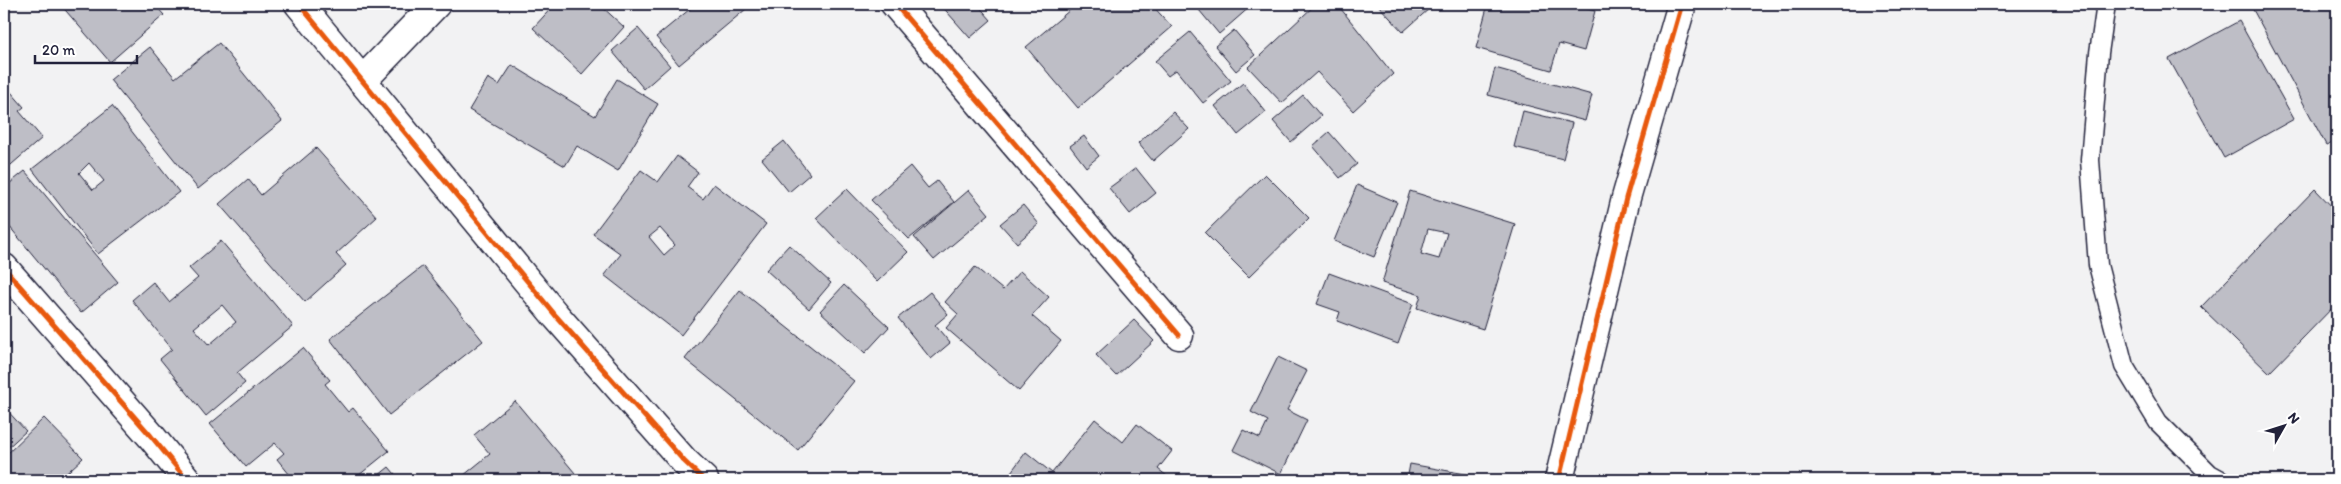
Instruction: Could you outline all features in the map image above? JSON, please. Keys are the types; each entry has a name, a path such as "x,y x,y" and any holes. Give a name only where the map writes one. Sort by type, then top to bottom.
{"street":[{"path":"299,4 556,316 684,461 704,480"},
{"path":"362,82 436,4"},
{"path":"895,4 1179,335"},
{"path":"1559,480 1626,198 1682,4"},
{"path":"4,268 151,436 186,480"}],"lane":[{"path":"2106,4 2099,53 2090,160 2098,265 2124,366 2158,422 2210,474 2221,480"}],"building":[{"path":"60,4 154,4 164,15 110,62"},
{"path":"555,4 599,4 624,27 582,74 533,28"},
{"path":"696,4 742,4 746,9 679,65 656,37"},
{"path":"940,4 977,4 991,20 970,38"},
{"path":"1077,4 1151,4 1172,27 1078,108 1026,47"},
{"path":"1194,4 1249,4 1251,6 1219,34"},
{"path":"1316,4 1337,4 1393,74 1353,111 1317,72 1282,103 1248,67"},
{"path":"1377,4 1426,4 1430,8 1403,32"},
{"path":"1488,4 1570,4 1595,11 1584,51 1559,44 1551,70 1476,48"},
{"path":"2250,4 2337,4 2337,140 2326,145"},
{"path":"2239,21 2294,119 2224,158 2169,59"},
{"path":"638,28 670,66 644,89 612,51"},
{"path":"1234,30 1255,55 1236,71 1215,46"},
{"path":"1190,32 1231,81 1203,103 1176,70 1168,76 1155,61"},
{"path":"219,43 282,121 198,189 110,80 150,47 175,78"},
{"path":"512,65 595,116 617,79 658,104 618,171 577,146 565,166 469,110 488,78 499,85"},
{"path":"1495,68 1592,95 1585,121 1488,95"},
{"path":"1243,83 1266,112 1238,135 1215,106"},
{"path":"4,84 24,107 19,111 42,138 4,171"},
{"path":"1303,95 1321,116 1291,142 1273,121"},
{"path":"112,106 179,192 98,254 32,169","holes":["89,163 104,181 93,190 79,173"]},
{"path":"1523,111 1572,123 1563,159 1514,147"},
{"path":"1173,112 1189,129 1153,161 1138,143"},
{"path":"1329,132 1357,164 1340,178 1313,146"},
{"path":"1084,136 1099,156 1086,167 1070,146"},
{"path":"784,141 810,174 789,192 762,159"},
{"path":"316,148 377,217 336,254 346,265 305,302 219,204 248,179 261,195"},
{"path":"677,156 698,172 687,187 703,199 714,184 766,224 681,335 604,275 621,254 593,234 641,170 658,182","holes":["660,228 675,245 664,255 649,237"]},
{"path":"910,166 928,188 937,181 954,202 909,239 871,200"},
{"path":"1136,168 1156,193 1130,214 1109,188"},
{"path":"25,171 118,282 81,313 4,220 4,188"},
{"path":"1265,174 1309,218 1249,277 1205,233"},
{"path":"1357,185 1397,202 1374,257 1334,241"},
{"path":"847,189 908,252 877,282 816,218"},
{"path":"2315,189 2337,212 2337,303 2269,373 2201,307"},
{"path":"969,190 989,214 934,260 914,237"},
{"path":"1410,191 1515,224 1483,329 1417,308 1421,295 1382,283","holes":["1428,229 1447,233 1439,259 1421,254"]},
{"path":"1023,205 1039,224 1017,243 1000,224"},
{"path":"221,241 293,326 237,373 245,383 206,416 160,359 172,349 132,300 153,282 169,302 198,278 189,268","holes":["222,305 236,322 209,345 194,328"]},
{"path":"789,245 831,283 809,309 766,270"},
{"path":"423,266 483,341 389,415 330,339"},
{"path":"975,267 1003,290 1020,271 1049,297 1032,316 1061,341 1019,391 946,328 958,314 945,302"},
{"path":"1329,273 1413,304 1398,344 1337,321 1340,312 1317,304"},
{"path":"844,285 889,327 865,353 820,311"},
{"path":"740,290 854,381 798,450 685,359"},
{"path":"930,292 948,314 935,325 950,343 931,359 898,318"},
{"path":"1134,320 1154,341 1116,376 1096,355"},
{"path":"303,348 330,380 325,384 348,412 353,408 389,451 353,480 294,480 277,459 284,453 275,443 246,467 210,424"},
{"path":"1278,357 1307,371 1287,410 1307,420 1281,474 1233,450 1243,430 1260,438 1268,421 1251,412"},
{"path":"515,401 575,473 567,480 458,480 490,454 474,435"},
{"path":"4,407 26,431 4,451"},
{"path":"44,418 83,458 59,480 4,480 4,457"},
{"path":"1095,419 1123,442 1137,424 1172,451 1158,469 1172,480 1005,480 1026,452 1052,473"},
{"path":"1410,464 1471,475 1470,480 1407,480"},
{"path":"389,467 400,480 373,480"}],"cycle path":[{"path":"299,4 556,316 684,461 704,480"},
{"path":"895,4 1179,335"},
{"path":"1559,480 1626,198 1682,4"},
{"path":"4,268 187,480"}]}
